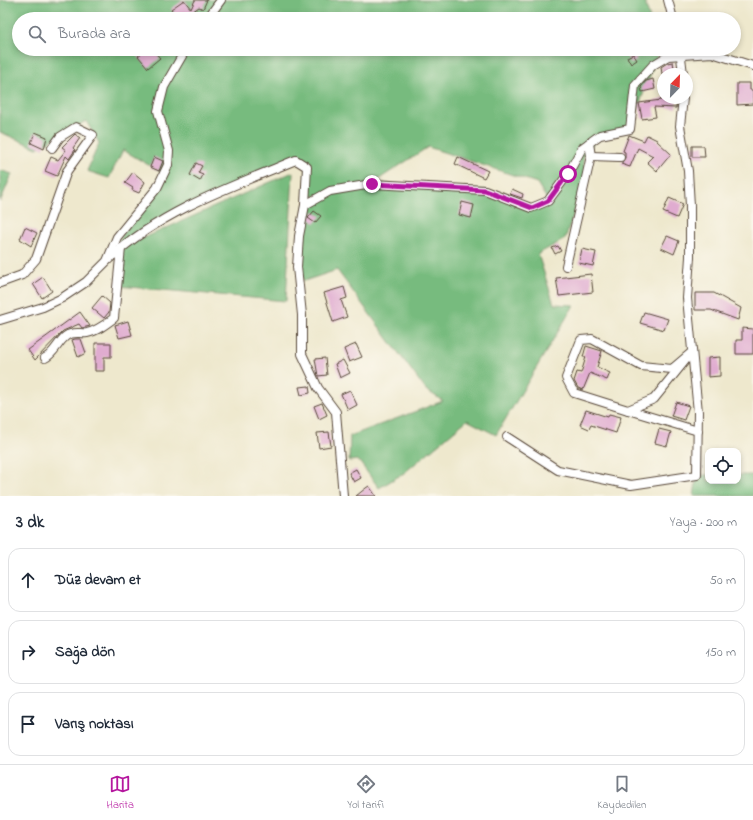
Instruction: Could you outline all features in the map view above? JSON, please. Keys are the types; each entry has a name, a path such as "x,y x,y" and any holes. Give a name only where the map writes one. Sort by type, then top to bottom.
{"street":[{"path":"212,12 221,0"},
{"path":"668,0 671,12"},
{"path":"107,261 117,237 157,188 168,165 169,151 158,111 164,87 182,56"},
{"path":"305,205 330,191 372,184 485,190 532,208 548,201 568,174 582,148 600,135 630,129 635,85 653,64 668,56"},
{"path":"681,56 682,68"},
{"path":"721,56 753,66"},
{"path":"507,437 558,470 631,485 697,476 698,412 687,298 690,257 690,206 688,171 680,126 682,104"},
{"path":"0,283 22,275 36,259 67,171 93,135 76,127 60,138 52,148"},
{"path":"566,266 591,156 589,143"},
{"path":"591,156 620,157"},
{"path":"0,320 43,307 62,298 86,282 121,248 176,212 228,188 296,160 307,167 305,205 299,236 297,267 302,315 302,354 318,388 336,412 343,496"},
{"path":"45,358 50,356 67,336 76,332 86,333 98,329 114,318 121,248"},
{"path":"692,352 672,369 641,366 592,339 581,340 566,378 574,393 698,431"},
{"path":"628,410 654,399 692,352"}],"green space":[{"path":"0,0 644,0 648,12 12,12 12,56 657,56 630,129 600,135 583,157 586,179 565,239 538,254 554,304 574,305 496,435 467,420 404,473 379,488 358,460 349,461 350,436 443,401 426,390 337,270 304,281 297,267 305,205 323,194 305,198 307,167 296,160 206,198 112,250 164,174 123,150 109,178 87,171 99,143 86,121 37,148 0,132","holes":["428,147 537,183 548,201 531,208 485,190 373,183"]},
{"path":"0,170 12,174 0,202"},
{"path":"293,172 286,301 118,286 121,248"},
{"path":"697,475 705,475 705,484 741,484 741,475 753,475 753,496 694,496"}],"building":[{"path":"184,0 191,9 195,0 207,0 203,9 199,7 192,12 173,12 171,9"},
{"path":"138,56 158,56 160,58 148,68"},
{"path":"634,56 637,60 631,64 627,57"},
{"path":"673,62 674,68 661,68 667,63"},
{"path":"653,79 655,89 642,92 641,87 646,81"},
{"path":"737,83 750,83 750,90 753,90 753,104 737,105"},
{"path":"657,101 657,104 676,104 676,108 654,107 656,117 642,119 639,103"},
{"path":"35,132 47,137 44,149 31,143"},
{"path":"75,134 80,138 73,148 75,150 69,159 66,156 57,176 45,171 51,157 58,160 66,150 62,147"},
{"path":"629,135 644,141 647,135 657,140 671,154 657,171 647,162 653,156 638,148 630,167 621,164 625,158 625,152 623,151"},
{"path":"692,146 704,146 705,157 692,157"},
{"path":"154,157 163,161 159,171 150,167"},
{"path":"458,157 488,171 484,178 455,164"},
{"path":"196,163 202,166 198,173 203,175 200,181 190,175"},
{"path":"133,172 145,182 139,193 132,190 133,188 125,183"},
{"path":"512,189 523,194 522,198 510,194"},
{"path":"669,198 683,204 677,218 663,212"},
{"path":"462,202 474,205 471,218 459,215"},
{"path":"314,211 321,216 315,223 308,218"},
{"path":"25,227 37,233 31,246 20,239"},
{"path":"667,236 679,241 674,254 661,248"},
{"path":"558,246 561,251 555,254 552,248"},
{"path":"582,249 596,252 593,266 579,263"},
{"path":"591,274 593,292 559,296 556,278"},
{"path":"43,277 52,291 42,298 33,284"},
{"path":"344,287 347,298 341,300 347,317 333,322 324,293"},
{"path":"695,293 714,293 741,308 738,320 711,310 695,310"},
{"path":"102,296 110,303 109,312 104,318 92,308"},
{"path":"80,312 90,326 82,328 79,324 63,331 35,360 28,350"},
{"path":"644,312 668,319 664,330 640,323"},
{"path":"128,321 132,335 119,338 115,325"},
{"path":"742,328 753,329 753,354 736,354 736,340 742,340"},
{"path":"81,339 86,353 78,357 72,340"},
{"path":"95,343 111,343 111,357 104,357 104,371 95,371"},
{"path":"356,344 362,357 349,362 344,349"},
{"path":"586,346 602,351 597,367 610,373 607,380 590,373 583,390 578,388 574,381 577,372 581,373 586,357 583,357"},
{"path":"720,357 720,376 708,377 708,358"},
{"path":"325,358 327,375 318,376 315,359"},
{"path":"343,360 350,373 340,378 335,364"},
{"path":"309,386 310,393 301,395 299,387"},
{"path":"350,390 357,405 348,410 341,394"},
{"path":"676,402 689,406 684,420 671,416"},
{"path":"322,403 327,415 319,419 314,406"},
{"path":"586,410 608,417 609,414 621,417 616,433 591,425 589,429 580,425"},
{"path":"659,429 671,432 667,446 655,443"},
{"path":"329,432 331,446 319,448 317,433"},
{"path":"356,469 361,478 354,482 349,473"},
{"path":"369,486 376,496 356,496 366,488"}],"route":[{"path":"372,184 452,187 485,190 515,203 532,208 548,201 568,174"}]}
